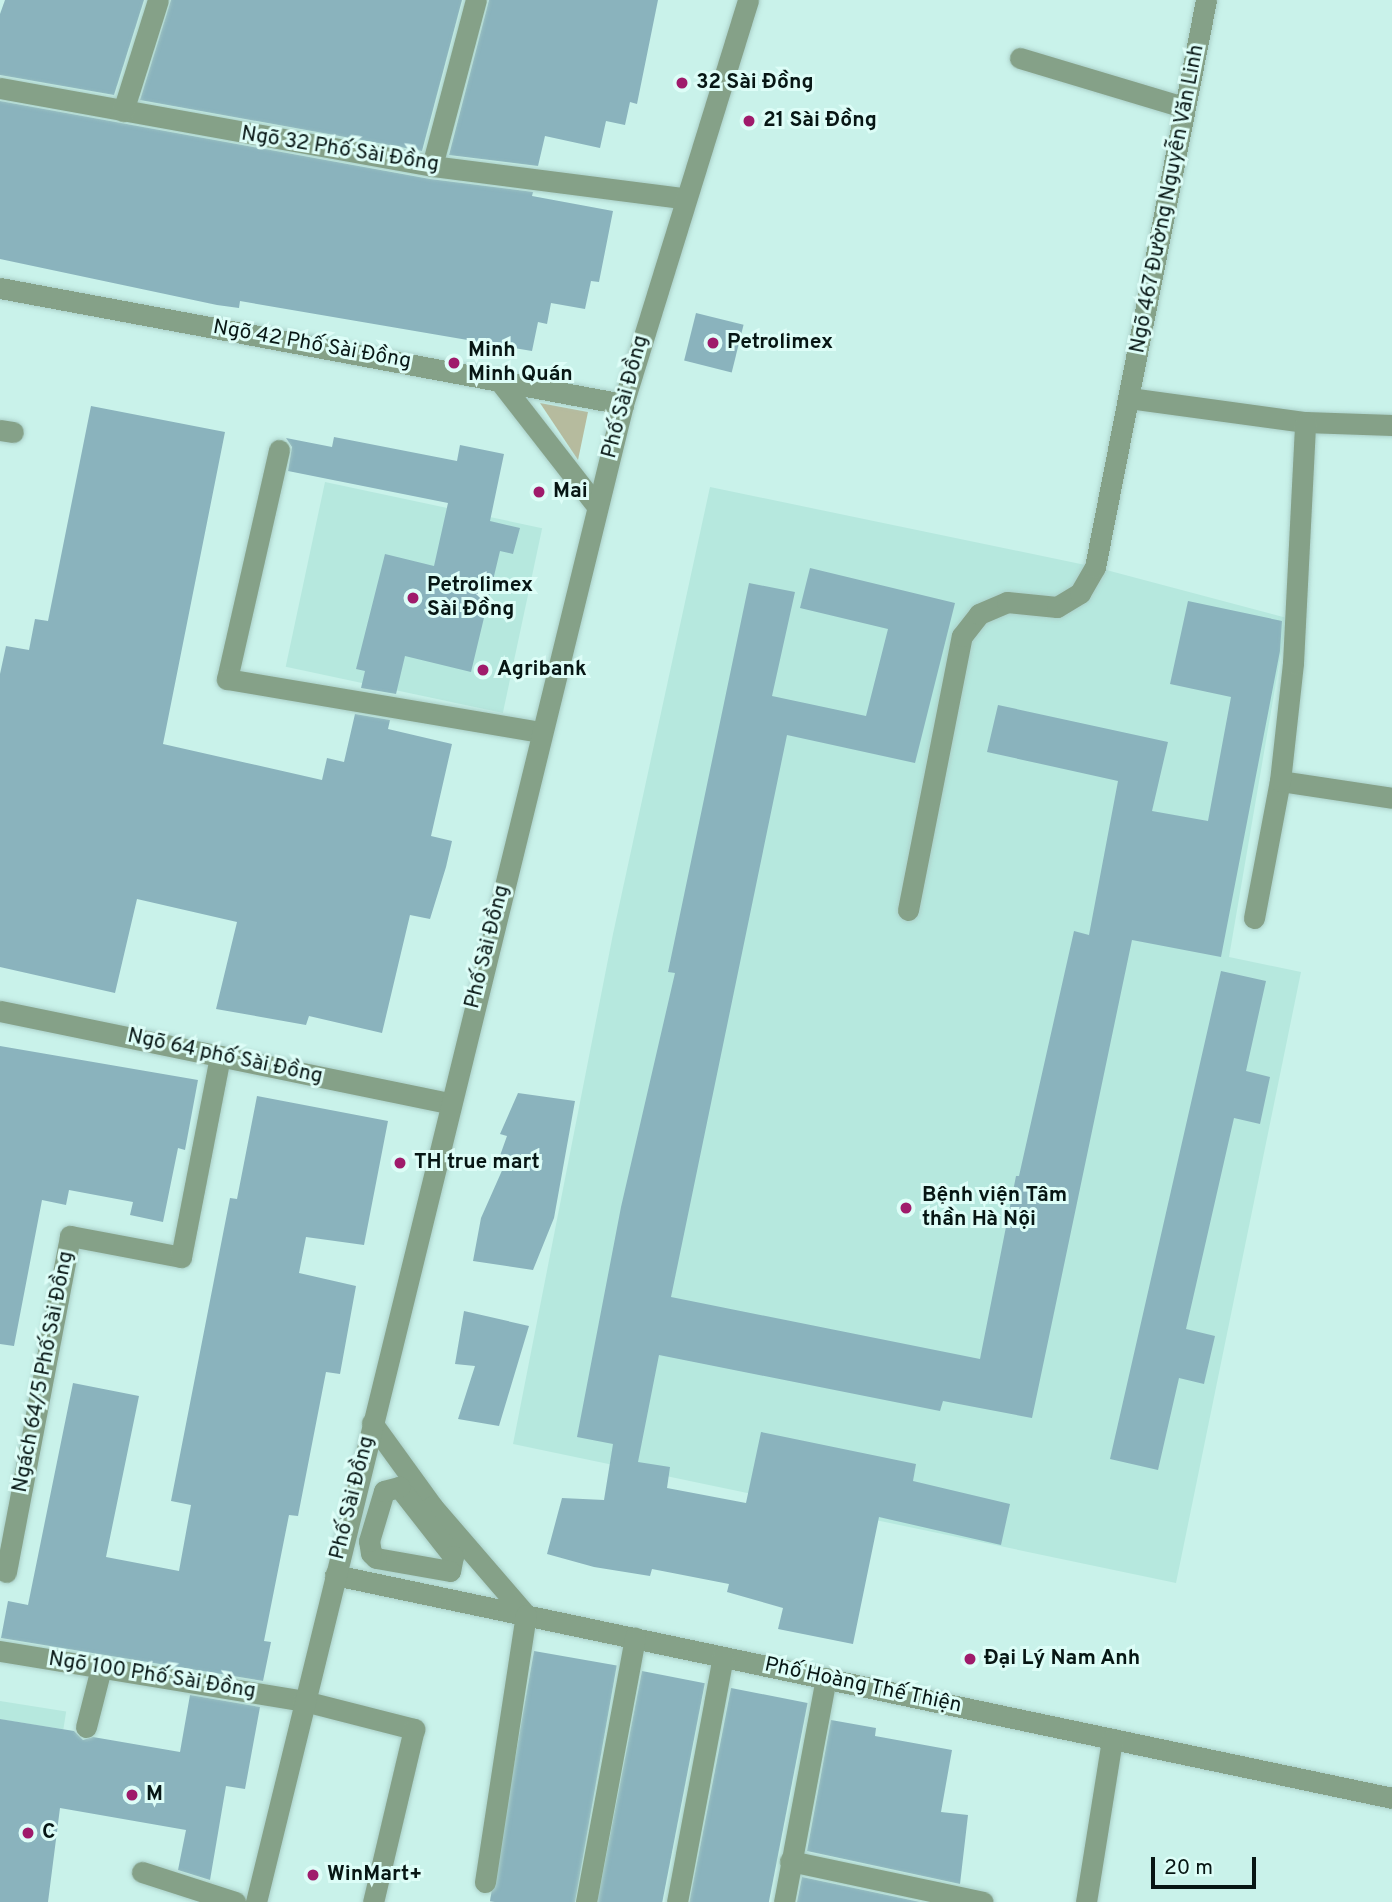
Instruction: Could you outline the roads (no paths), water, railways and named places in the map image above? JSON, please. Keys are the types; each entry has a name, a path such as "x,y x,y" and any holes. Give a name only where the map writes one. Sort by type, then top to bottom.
{"street":[{"path":"123,111 158,0"},
{"path":"432,166 476,0"},
{"name":"Phố Sài Đồng","path":"256,1902 540,732 623,404 683,198 748,0"},
{"name":"Ngõ 467 Đường Nguyễn Văn Linh","path":"908,910 962,636 979,614 1007,603 1057,607 1080,593 1094,567 1206,0"},
{"path":"1020,58 1183,107"},
{"name":"Ngõ 32 Phố Sài Đồng","path":"0,88 432,166 683,198"},
{"name":"Ngõ 42 Phố Sài Đồng","path":"0,288 623,404"},
{"path":"498,379 597,506"},
{"path":"1129,398 1305,422 1392,425"},
{"path":"1254,918 1280,781 1293,663 1305,422"},
{"path":"279,450 227,679 540,732"},
{"path":"1280,781 1392,798"},
{"name":"Ngõ 64 phố Sài Đồng","path":"0,1011 450,1103"},
{"name":"Ngách 64/5 Phố Sài Đồng","path":"6,1572 71,1236 181,1257 220,1056"},
{"path":"372,1423 432,1506 526,1615 485,1882"},
{"path":"399,1487 455,1562 445,1573 376,1558 369,1541 384,1491 399,1487"},
{"name":"Phố Hoàng Thế Thiện","path":"335,1575 1392,1798"},
{"path":"586,1902 635,1638"},
{"name":"Ngõ 100 Phố Sài Đồng","path":"0,1651 304,1701 414,1729 373,1902"},
{"path":"677,1902 723,1657"},
{"path":"86,1727 101,1668"},
{"path":"784,1902 825,1678"},
{"path":"1086,1902 1112,1739"},
{"path":"790,1861 984,1902"},
{"path":"142,1872 235,1902"}],"place":[{"name":"32 Sài Đồng","path":"682,83"},
{"name":"21 Sài Đồng","path":"749,121"},
{"name":"Petrolimex","path":"713,343"},
{"name":"Minh Minh Quán","path":"454,363"},
{"name":"Mai","path":"539,492"},
{"name":"Petrolimex Sài Đồng","path":"413,598"},
{"name":"Agribank","path":"483,670"},
{"name":"TH true mart","path":"400,1163"},
{"name":"Bệnh viện Tâm thần Hà Nội","path":"906,1208"},
{"name":"Đại Lý Nam Anh","path":"970,1659"},
{"name":"M","path":"132,1795"},
{"name":"C","path":"28,1833"},
{"name":"WinMart+","path":"313,1875"}]}
